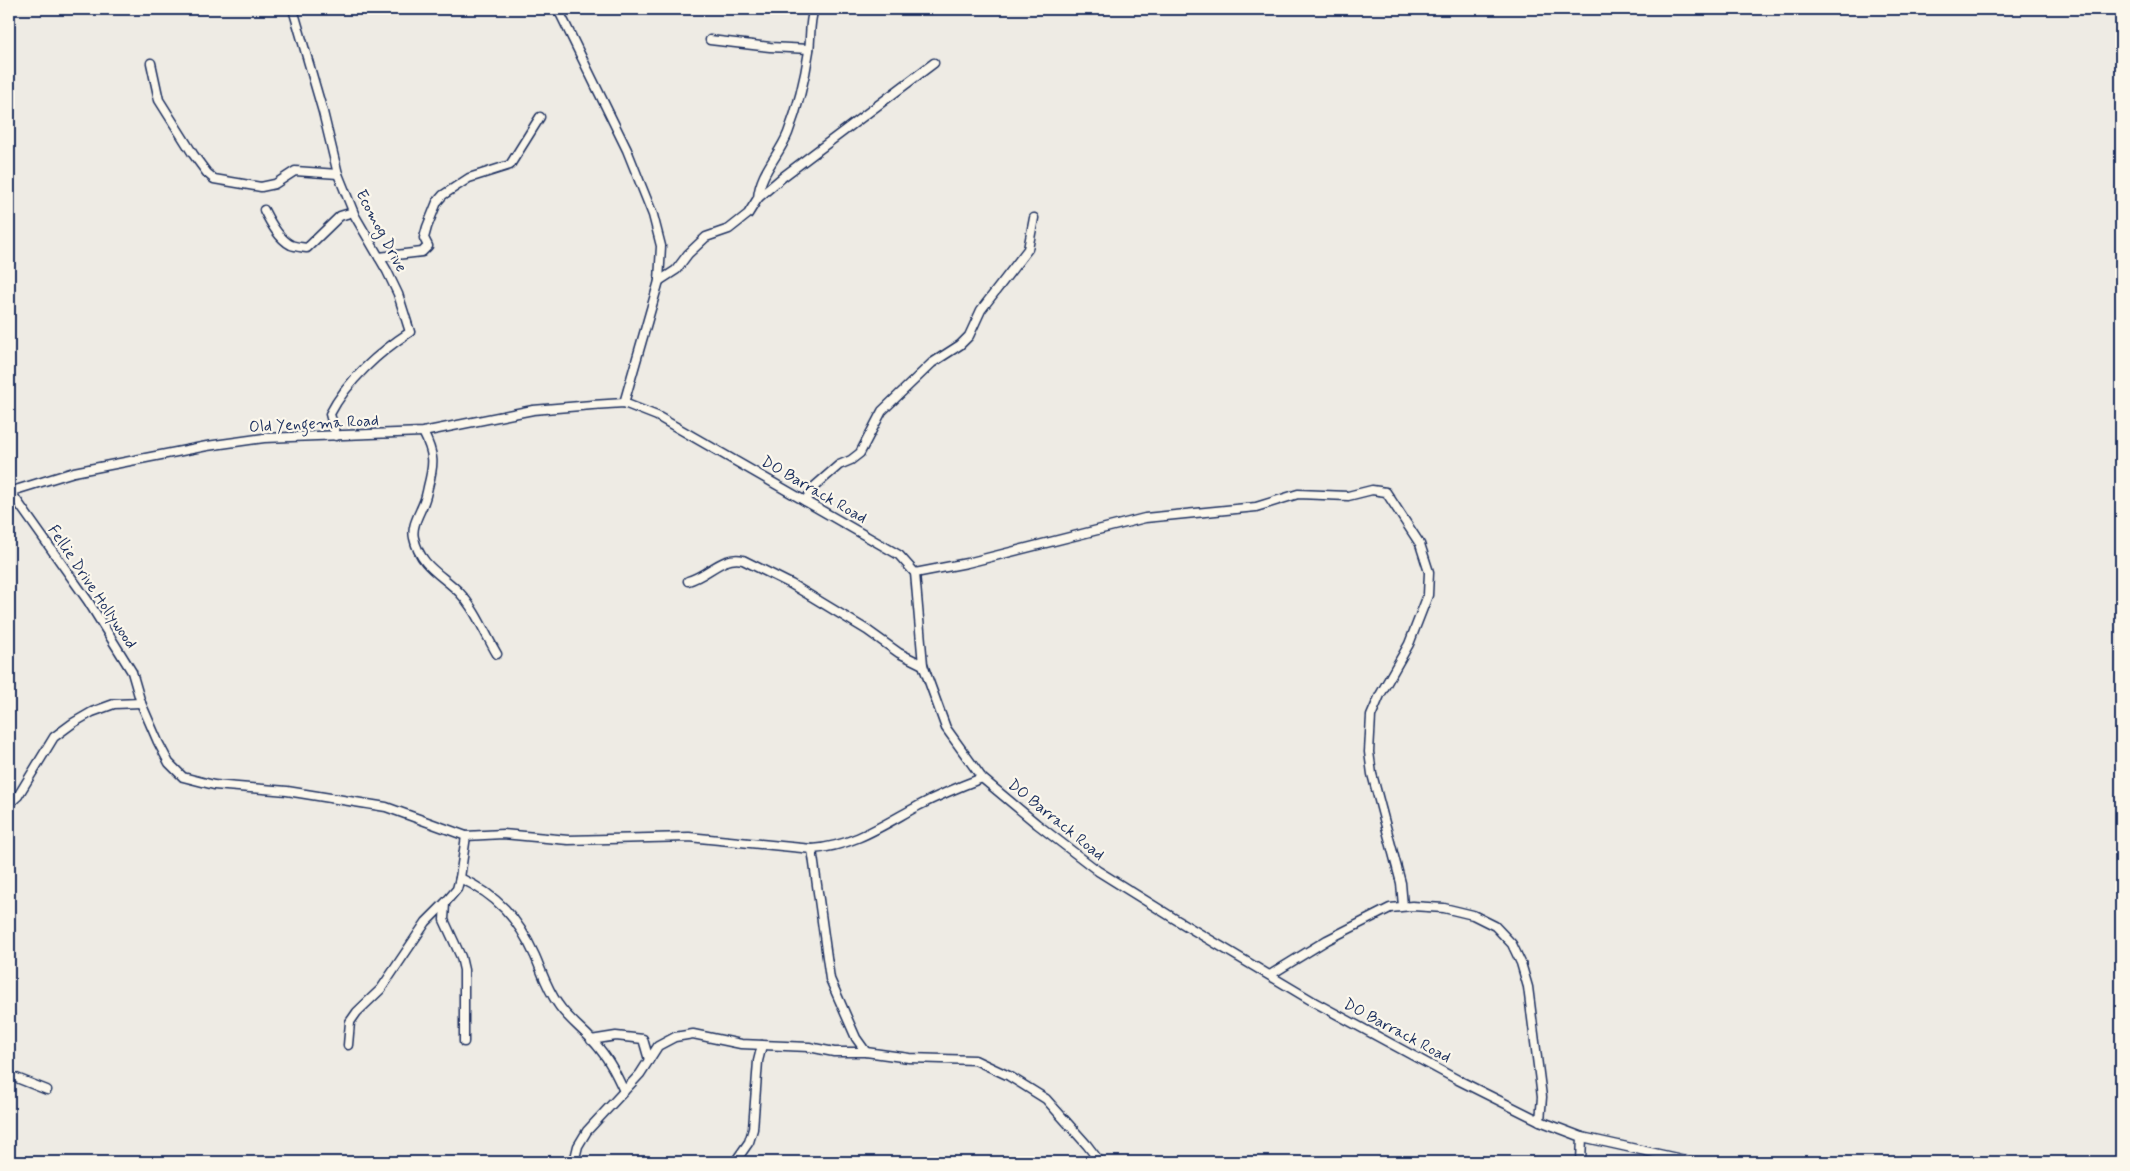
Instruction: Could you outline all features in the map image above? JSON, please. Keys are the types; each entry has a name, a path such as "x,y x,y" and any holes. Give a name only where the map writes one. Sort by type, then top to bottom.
{"street":[{"name":"Ecomog Drive","path":"293,9 323,112 338,174 353,212 398,294 410,332 396,340 356,377 336,402 330,414 336,436"},
{"path":"558,9 627,150 653,215 661,246 659,281 624,403"},
{"path":"758,198 759,187 766,170 788,134 800,93 809,50 811,17 814,9"},
{"path":"710,40 809,50"},
{"path":"151,63 159,100 193,154 207,173 214,179 261,187 275,184 295,171 338,174"},
{"path":"659,281 676,270 688,254 706,237 729,229 748,214 758,198 934,63"},
{"path":"379,258 422,252 428,246 424,238 427,227 437,202 443,195 475,175 510,165 540,117"},
{"path":"264,210 276,230 290,244 307,248 340,216 353,212"},
{"path":"805,500 815,486 838,465 851,460 860,453 882,411 932,363 960,345 969,336 981,310 1028,250 1034,218"},
{"name":"DO Barrack Road","path":"624,403 657,416 899,555 914,573 923,665 946,728 982,778 1098,871 1175,920 1314,1002 1540,1121 1582,1137 1695,1162"},
{"name":"Old Yengema Road","path":"10,491 74,472 207,446 264,438 423,432 533,410 624,403"},
{"path":"423,432 433,455 432,472 425,502 419,512 413,535 417,548 422,559 459,593 482,625 497,654"},
{"path":"914,573 967,563 1145,518 1256,507 1298,494 1348,496 1372,490 1386,492 1420,544 1429,572 1428,595 1409,644 1370,716 1369,752 1372,774 1401,883 1403,906"},
{"name":"Fellie Drive Hollywood","path":"10,491 88,601 132,672 141,703 169,763 183,777 214,786 287,791 378,805 466,836"},
{"path":"688,581 703,575 727,559 736,558 743,560 791,584 867,630 899,653 923,665"},
{"path":"9,804 18,796 54,737 92,712 114,704 141,703"},
{"path":"348,1045 350,1022 357,1012 381,989 426,922 445,904 457,889 466,836 503,834 568,840 689,837 812,849 833,847 880,829 920,805 982,778"},
{"path":"812,849 830,979 856,1038 866,1052"},
{"path":"460,878 497,900 509,912 520,927 557,1003 607,1060 624,1091"},
{"path":"445,904 444,920 461,957 464,970 464,1042"},
{"path":"1270,975 1296,957 1390,908 1403,906 1444,908 1473,915 1495,926 1512,944 1521,963 1528,987 1542,1098 1540,1121"},
{"path":"591,1040 616,1036 643,1039 649,1060"},
{"path":"574,1162 578,1146 587,1131 640,1074 658,1046 675,1037 709,1036 741,1044 809,1047 834,1052 866,1052 909,1058 975,1060 995,1069 1046,1099 1100,1162"},
{"path":"734,1162 749,1142 753,1129 758,1061 762,1045"},
{"path":"9,1075 47,1090"},
{"path":"1581,1162 1582,1137"}]}
